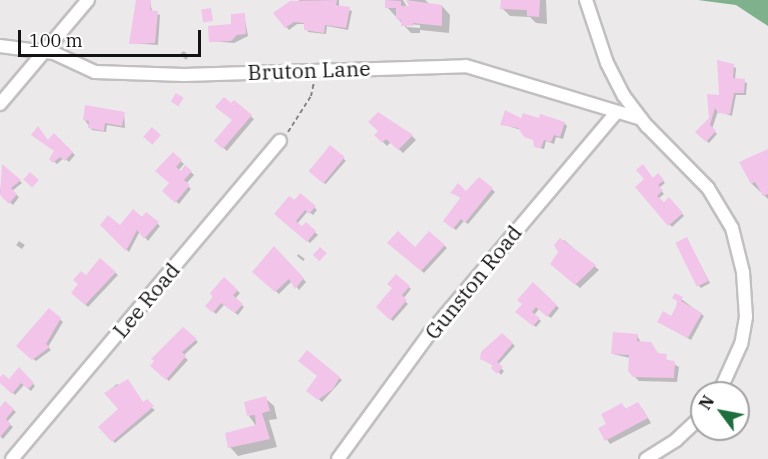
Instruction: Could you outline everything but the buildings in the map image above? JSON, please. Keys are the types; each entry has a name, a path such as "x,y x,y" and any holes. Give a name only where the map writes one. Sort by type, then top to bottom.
{"street":[{"path":"0,104 88,0"},
{"path":"586,0 611,73 641,119 708,188 723,209 739,248 746,302 744,329 733,366 725,381"},
{"name":"Bruton Lane","path":"0,46 54,53 95,72 184,75 466,66 641,119"},
{"name":"Gunston Road","path":"338,459 430,333 617,112"},
{"name":"Lee Road","path":"12,459 280,141"},
{"path":"646,459 676,440 690,427"}],"path":[{"path":"280,141 311,96 314,70"}],"shaded area":[{"path":"698,0 768,0 768,26 736,5"}]}
